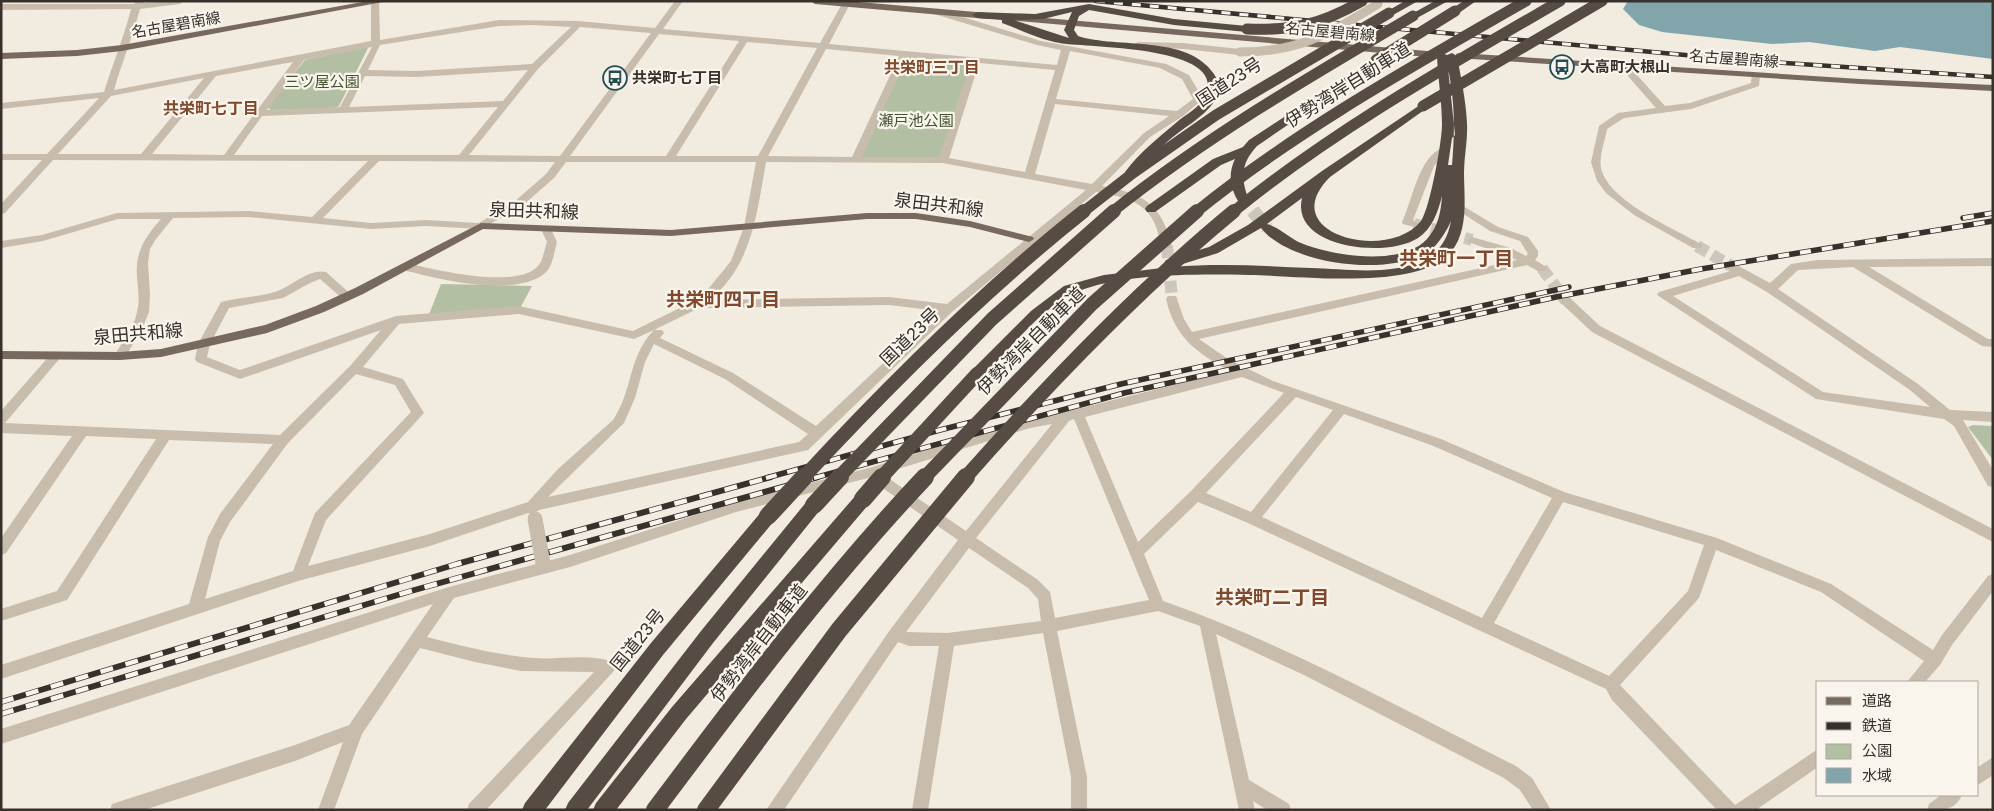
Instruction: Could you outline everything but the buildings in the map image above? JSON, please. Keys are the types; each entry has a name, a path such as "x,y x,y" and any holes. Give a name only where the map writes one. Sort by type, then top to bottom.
{"highway":[{"path":"977,15 1034,17 1077,7 1089,7 1174,22 1285,30 1313,26 1362,1"},
{"name":"国道23号","path":"532,810 657,649 768,516 848,428 946,331 1029,256 1190,132 1243,97 1413,1"},
{"name":"国道23号","path":"575,810 706,638 814,505 878,434 970,339 1045,270 1135,195 1189,154 1261,105 1413,16 1443,1"},
{"path":"1242,198 1237,188 1236,168 1246,150 1265,133 1376,60 1471,1"},
{"name":"伊勢湾岸自動車道","path":"655,810 817,599 890,514 1040,355 1147,254 1204,206 1304,133 1364,95 1525,1"},
{"name":"伊勢湾岸自動車道","path":"706,810 743,755 846,619 988,451 1065,370 1188,251 1248,200 1351,126 1437,72 1560,1"},
{"path":"1437,72 1573,1"},
{"path":"603,810 679,713 863,499 977,374 1055,297 1102,275 1184,261 1207,254 1247,231 1424,106 1602,1"},
{"path":"1089,7 1076,12 1069,33 1074,38 1103,44"},
{"path":"977,15 1017,24 1059,40 1082,44 1136,45 1155,48 1184,57 1211,75 1214,82 1213,95 1209,101 1163,139 1118,186"},
{"path":"1267,228 1296,245 1345,259 1390,260 1417,251 1435,238 1441,229 1445,215 1449,152 1447,56"},
{"path":"1069,290 1108,279 1190,271 1360,274 1408,270 1437,258 1447,249 1456,229 1458,206 1462,118 1447,56"},
{"path":"1326,174 1310,193 1308,209 1312,219 1319,227 1342,241 1357,245 1387,246 1412,237 1427,221 1433,210 1448,127"},
{"path":"1151,209 1217,162 1246,150"}],"main road":[{"name":"名古屋碧南線","path":"815,1 1447,56 1623,65 1913,85 1993,88"},
{"name":"名古屋碧南線","path":"1,56 77,53 122,48 378,2"},
{"name":"泉田共和線","path":"1,355 55,357 160,353 267,328 348,297 481,226 671,233 866,216 916,216 970,224 1029,239"}],"street":[{"path":"1,7 139,4 180,1"},
{"path":"1,245 43,238 117,216 249,214 370,226 426,222 481,226 518,204 539,187 680,1"},
{"path":"343,110 377,43 378,2"},
{"path":"1136,45 1183,46 1240,52 1277,52 1306,45 1380,3"},
{"path":"1,211 108,94 122,48 128,38 139,4"},
{"path":"543,565 534,512 565,469 620,421 630,396 640,361 651,338 713,291 736,262 749,227 762,159 846,4"},
{"path":"1,672 298,575 534,512 803,446 949,308 1029,239 1094,188 1147,135 1180,114 1198,99 1186,77 1176,70 1021,38 937,12"},
{"path":"1,106 108,94 377,43 499,23 578,24 1060,68"},
{"path":"462,158 535,67 578,24"},
{"path":"669,159 744,40"},
{"path":"1029,176 1066,48"},
{"path":"856,159 904,54"},
{"path":"227,156 300,57"},
{"path":"942,160 976,60"},
{"path":"1623,65 1663,110"},
{"path":"362,73 417,74 535,67"},
{"path":"145,156 213,74"},
{"path":"1697,246 1627,206 1605,186 1596,168 1602,128 1622,115 1691,106 1714,100 1756,84 1754,74"},
{"path":"1052,101 1180,114"},
{"path":"258,113 506,104"},
{"path":"1410,223 1425,171 1432,158 1443,151"},
{"path":"1,157 227,156 376,159 942,160 1126,194 1141,201 1151,209 1161,224 1167,246"},
{"path":"315,220 376,159"},
{"path":"1189,337 1529,260 1533,256 1534,250 1524,240 1494,229 1458,206"},
{"path":"120,356 143,314 145,283 142,261 145,248 171,214"},
{"path":"407,266 438,276 511,282 531,278 542,269 552,242 546,229"},
{"path":"1472,240 1529,260 1542,268"},
{"path":"1770,289 1795,267 1817,264 1993,262"},
{"path":"1857,264 1986,343 1993,343"},
{"path":"1993,417 1945,414 1820,396 1664,294 1736,270 1770,289 1914,387 1945,414 1958,423 1993,482"},
{"path":"348,297 322,275 306,280 279,295 225,305 204,344 201,359 240,375 396,320 519,310 634,335 697,304 889,301 949,308"},
{"path":"1172,299 1175,312 1189,337 1208,353 1280,389 1294,391 1436,442 1560,496 1712,542 1826,588 1935,660"},
{"path":"1566,301 1576,309 1580,317 1596,329 1993,536"},
{"path":"196,607 213,541 221,526 282,440 354,369 396,320"},
{"path":"651,338 729,376 817,433"},
{"path":"1,420 55,357"},
{"path":"298,575 320,517 418,413 399,382 354,369"},
{"path":"1,736 449,593 736,507 869,473 1030,423 1072,416 1245,372"},
{"path":"1136,553 1196,495 1294,391"},
{"path":"1253,519 1342,408"},
{"path":"774,810 895,635 967,539 1072,416"},
{"path":"1072,416 1136,553 1158,605"},
{"path":"1,428 282,440"},
{"path":"1,548 82,432"},
{"path":"1,615 62,596 165,436"},
{"path":"869,473 1033,584 1045,596 1078,777 1079,810"},
{"path":"1196,495 1253,519 1612,684 1617,695 1729,810"},
{"path":"1485,626 1560,496"},
{"path":"1612,684 1694,594 1712,542"},
{"path":"1916,681 1935,660 1947,640 1993,580"},
{"path":"326,810 355,730 449,593"},
{"path":"895,635 909,640 948,640 1049,626 1158,605 1206,622 1369,700 1510,772 1526,784 1543,810"},
{"path":"1206,622 1247,810"},
{"path":"415,640 499,661 536,665 589,663 608,667 475,810"},
{"path":"920,810 948,640"},
{"path":"118,810 295,753 355,730"},
{"path":"1741,810 1816,758"},
{"path":"1979,776 1993,765"},
{"path":"1242,785 1283,810"},
{"path":"1935,810 1953,796"}],"green space":[{"name":"三ツ屋公園","path":"365,47 368,48 339,106 334,108 271,110 267,107 305,60"},
{"name":"瀬戸池公園","path":"904,54 976,60 943,160 856,159"},
{"path":"441,284 532,286 519,310 428,317"},
{"path":"1973,425 1993,426 1993,460 1968,427"}],"water":[{"path":"1628,1 1993,1 1993,59 1900,47 1875,51 1809,42 1772,44 1662,32 1639,25 1623,9"}],"tunnel":[{"path":"1242,198 1254,212"},
{"path":"1253,211 1267,228"},
{"path":"1414,224 1472,240"},
{"path":"1167,246 1172,299"},
{"path":"1697,246 1733,267"},
{"path":"1542,268 1566,301"}],"railway":[{"path":"1096,1 1740,60 1993,77"},
{"path":"1963,218 1993,213"},
{"path":"814,478 1124,393 1556,297 1701,269 1993,221"},
{"path":"766,478 940,430 1121,384 1569,287"},
{"path":"1,702 457,564 771,477"},
{"path":"1,714 411,591 818,477"}],"place":[{"name":"大高町大根山","path":"1562,67"},
{"name":"共栄町七丁目","path":"615,78"}],"district":[{"name":"共栄町三丁目","path":"932,67"},
{"name":"共栄町七丁目","path":"211,108"},
{"name":"共栄町一丁目","path":"1456,258"},
{"name":"共栄町四丁目","path":"723,299"},
{"name":"共栄町二丁目","path":"1272,597"}]}
